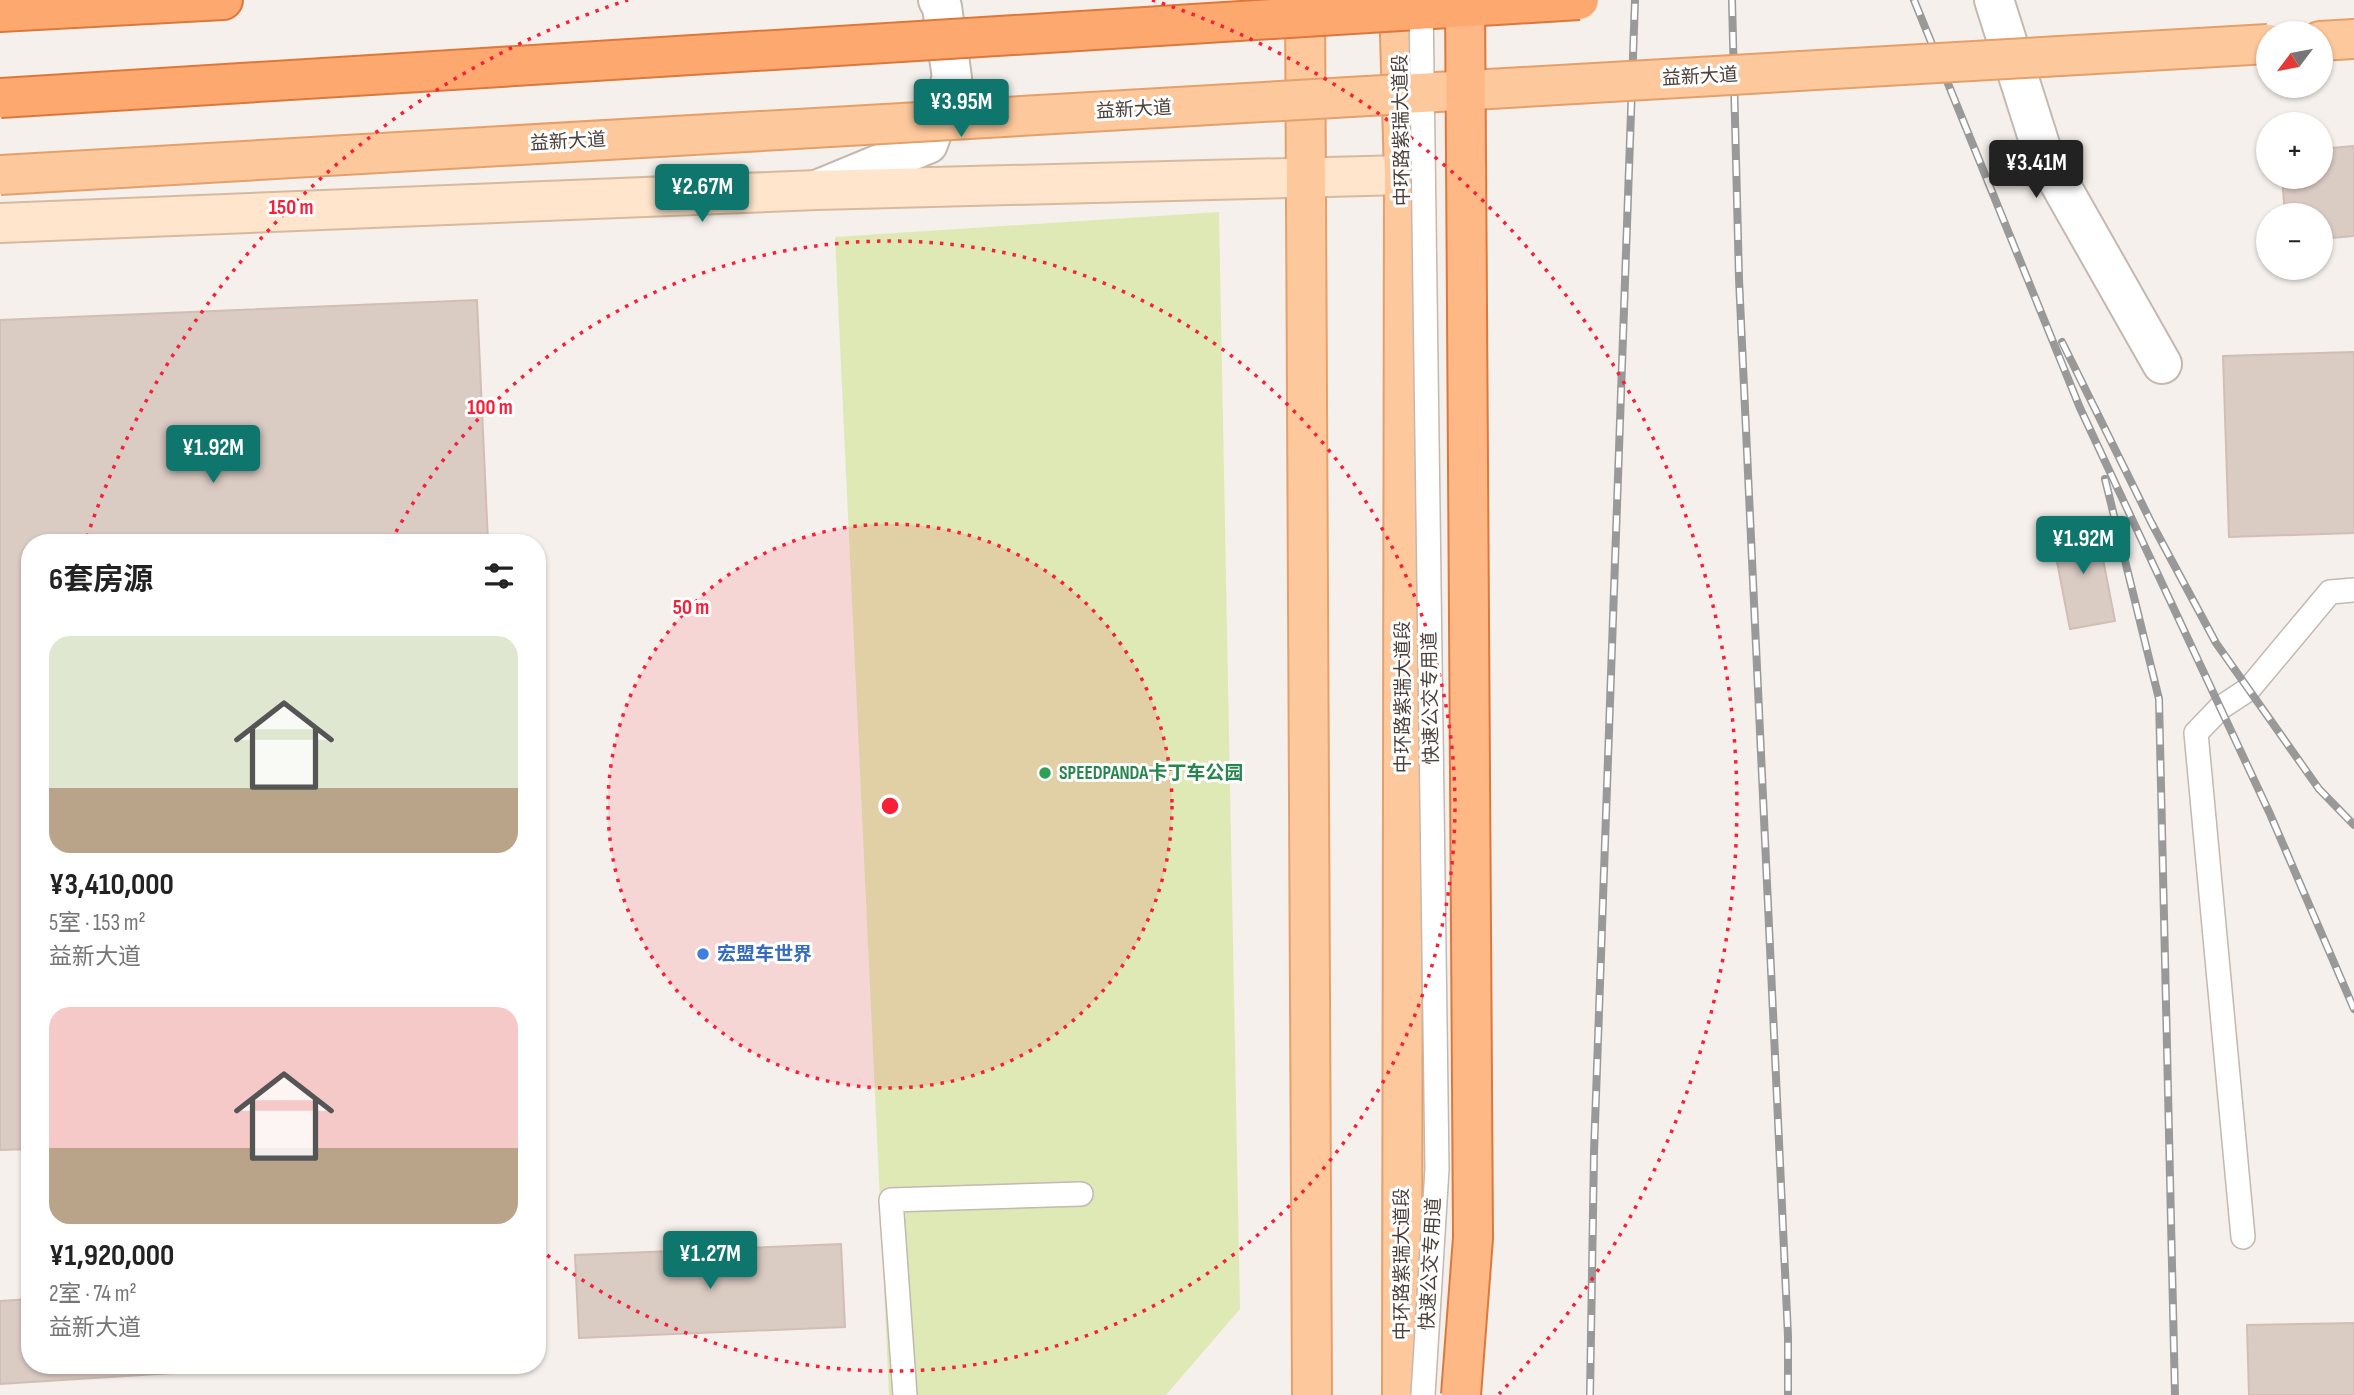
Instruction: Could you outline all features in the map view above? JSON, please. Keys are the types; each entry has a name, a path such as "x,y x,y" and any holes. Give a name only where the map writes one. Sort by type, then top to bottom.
{"highway":[{"path":"0,12 223,0"},
{"path":"1461,1395 1474,1238 1465,0"},
{"path":"0,99 1580,0"}],"main road":[{"path":"1305,0 1308,177 1312,1395"},
{"name":"中环路紫瑞大道段","path":"1399,0 1404,175 1402,1395"},
{"path":"2333,40 2354,39"},
{"name":"益新大道","path":"0,175 2256,45"},
{"path":"0,223 817,190 1404,175"}],"street":[{"path":"817,190 928,144 952,78 942,6 938,0"},
{"path":"1994,0 2043,154 2162,364"}],"lane":[{"name":"快速公交专用道","path":"1421,0 1437,1169 1423,1395"},
{"path":"2243,1237 2196,733 2220,708 2249,689 2329,593 2354,590"},
{"path":"905,1395 891,1200 1081,1194"}],"green space":[{"name":"SPEEDPANDA卡丁车公园","path":"1219,212 1240,1309 1166,1395 889,1395 835,237"}],"building":[{"path":"2354,146 2354,236 2333,238 2333,203 2284,203 2283,189 2333,189 2333,148"},
{"path":"477,300 488,534 21,534 21,1149 0,1150 0,320"},
{"path":"2354,352 2354,533 2229,537 2223,356"},
{"path":"2096,523 2115,621 2070,629 2051,531"},
{"path":"841,1244 845,1327 579,1338 575,1255"},
{"path":"21,1300 21,1374 157,1374 0,1384 0,1301"},
{"path":"2354,1323 2354,1395 2249,1395 2247,1325"}],"railway":[{"path":"1590,1395 1594,1152 1635,0"},
{"path":"1732,0 1739,279 1788,1336 1788,1395"},
{"path":"1914,0 2080,408 2270,814 2354,1009"},
{"path":"2062,342 2151,522 2216,643 2319,789 2354,825"},
{"path":"2105,479 2159,699 2175,1395"}],"place":[{"name":"SPEEDPANDA卡丁车公园","path":"1045,773"},
{"name":"宏盟车世界","path":"703,954"}]}
